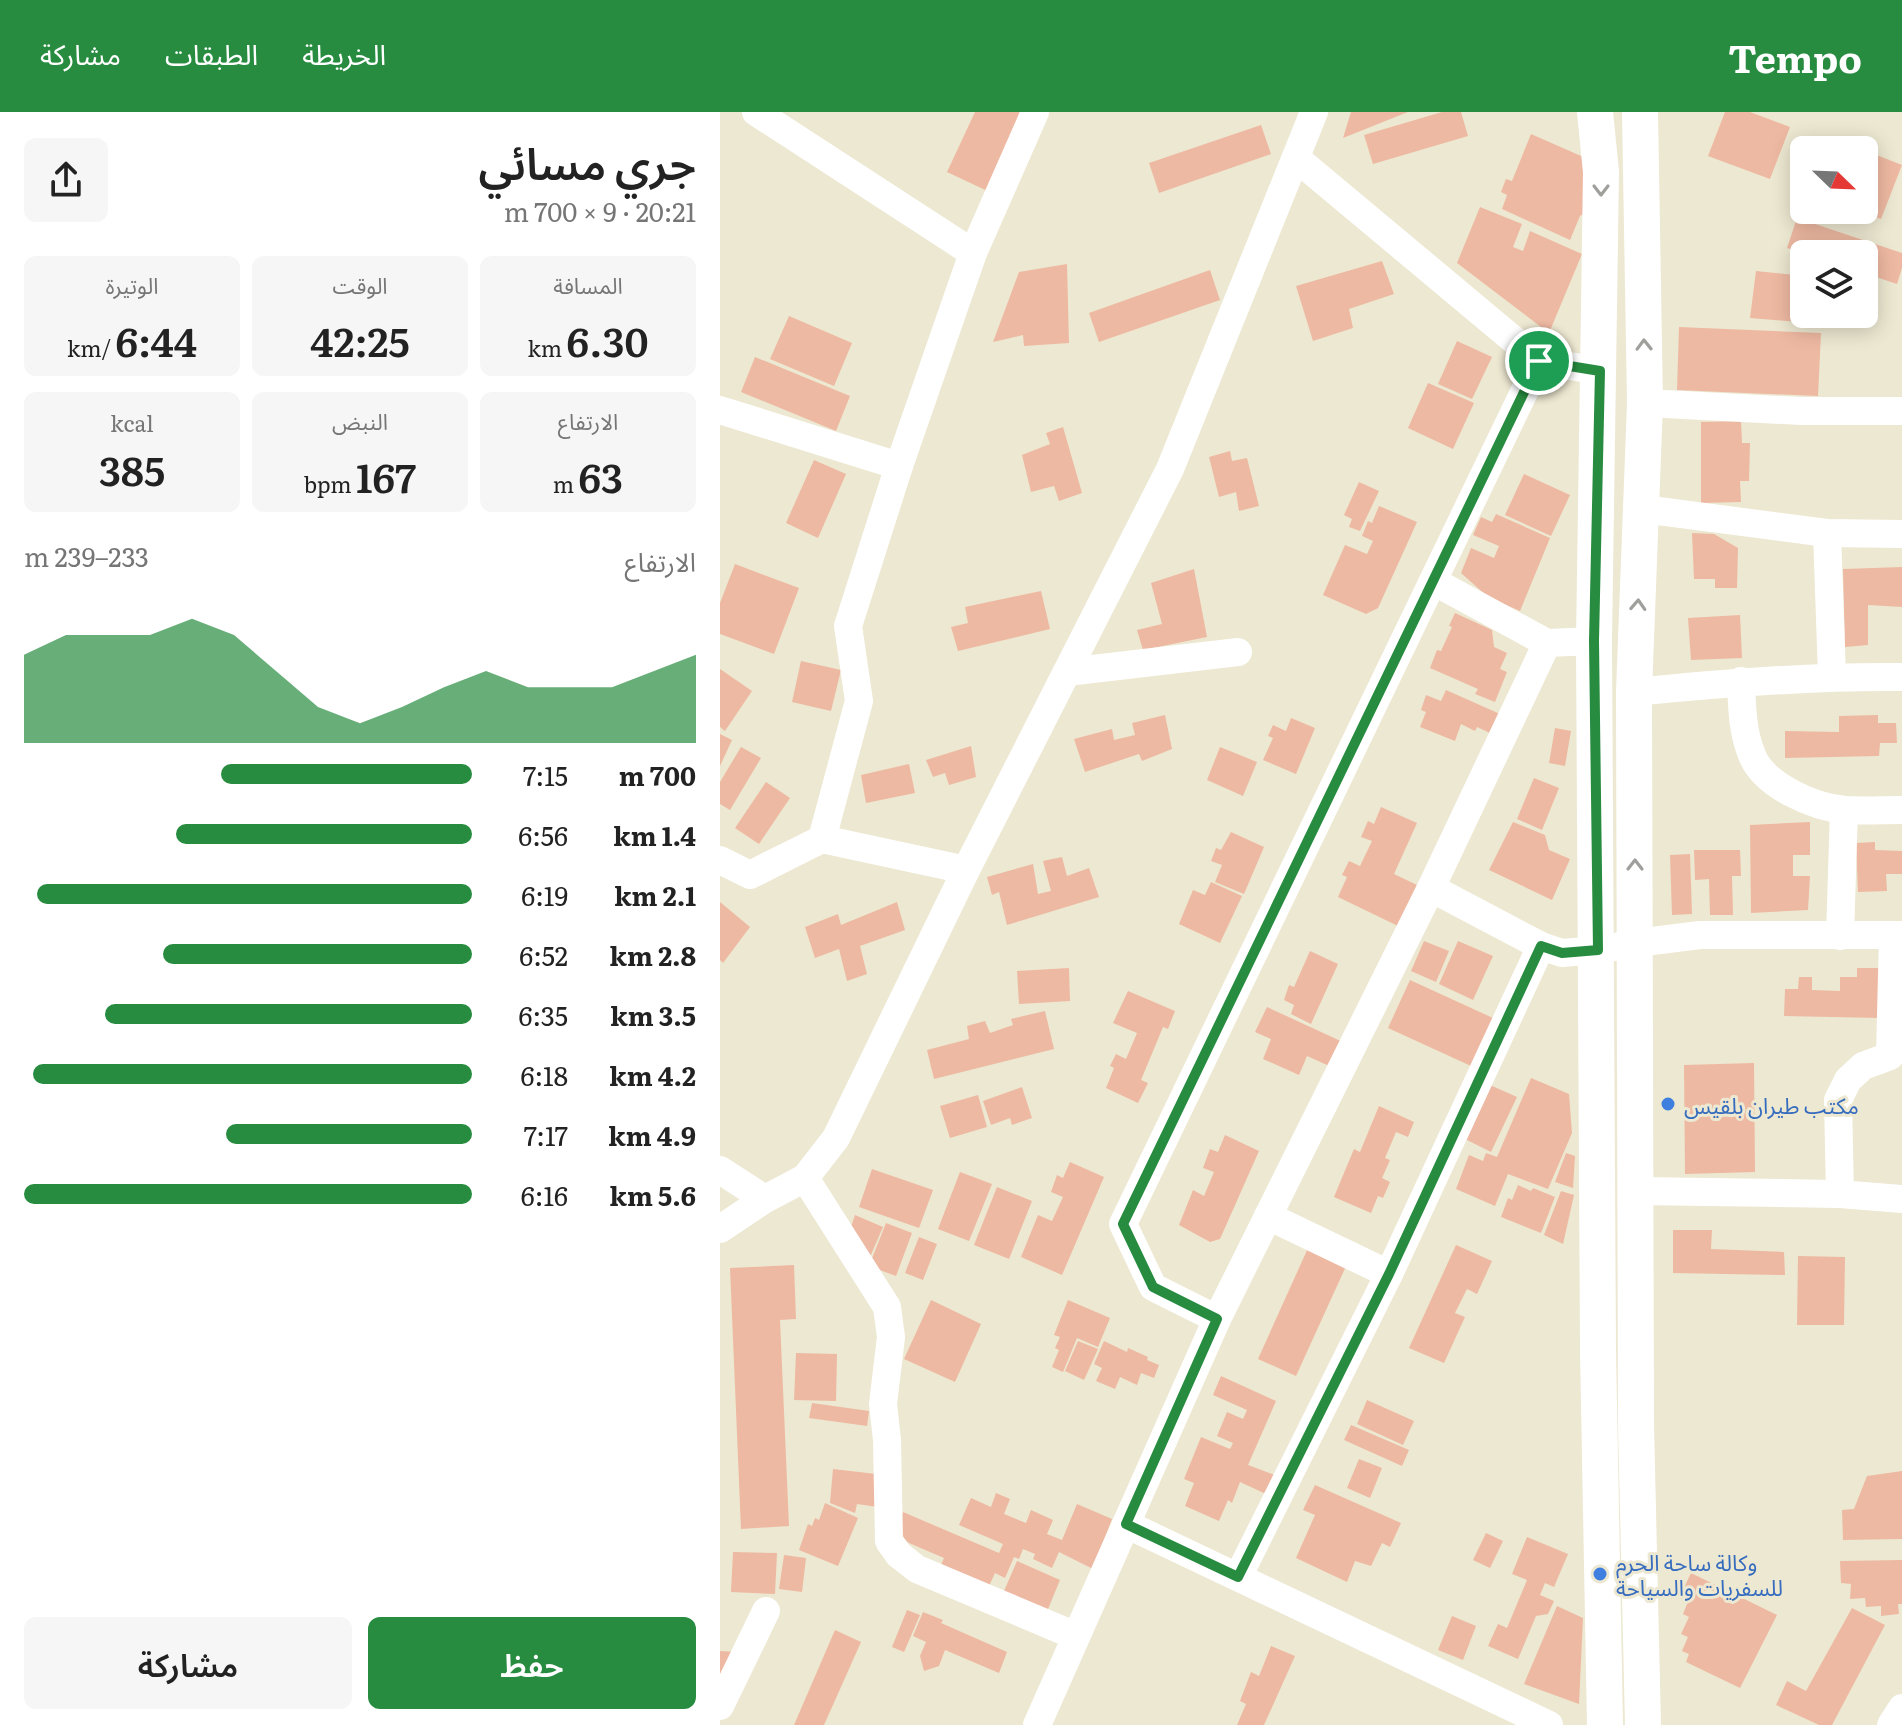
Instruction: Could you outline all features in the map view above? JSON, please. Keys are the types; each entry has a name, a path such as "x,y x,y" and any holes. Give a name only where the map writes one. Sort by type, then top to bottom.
{"main road":[{"path":"1595,112 1601,172 1594,641 1598,1351 1605,1725"},
{"path":"1640,112 1645,403 1634,692 1636,1424 1643,1725"}],"street":[{"path":"756,112 973,253"},
{"path":"822,839 859,701 848,626 899,466 973,253 1035,112"},
{"path":"720,1229 765,1199 805,1178 836,1138 966,870 1170,469 1314,112"},
{"path":"1296,158 1539,361 1600,371"},
{"path":"1217,1319 1153,1287 1123,1224 1539,361"},
{"path":"1645,403 1801,411 1902,411"},
{"path":"722,414 899,466"},
{"path":"1643,509 1827,533 1902,534"},
{"path":"1827,533 1832,676"},
{"path":"1433,581 1547,643 1594,641"},
{"path":"1037,1725 1217,1319 1431,888 1547,643"},
{"path":"1067,672 1238,652"},
{"path":"1634,692 1741,681 1832,676 1902,677"},
{"path":"1741,681 1743,725 1753,758 1774,783 1802,798 1844,810 1902,810"},
{"path":"1840,936 1844,810"},
{"path":"720,860 750,875 822,839 966,870"},
{"path":"1431,888 1541,946 1562,953 1700,935 1898,935 1896,1056 1863,1066 1848,1080 1838,1100 1840,1194"},
{"path":"1238,1577 1389,1274 1541,946"},
{"path":"720,1170 765,1199"},
{"path":"805,1178 887,1307 891,1337 883,1404 887,1440 889,1541 899,1555 917,1569 1076,1636"},
{"path":"1637,1191 1840,1194 1902,1199"},
{"path":"1268,1216 1389,1274"},
{"path":"1126,1524 1549,1725"},
{"path":"720,1706 766,1611"},
{"path":"1891,1725 1902,1708"}],"building":[{"path":"975,112 1035,112 996,195 947,172"},
{"path":"1351,112 1408,112 1343,138"},
{"path":"1442,112 1461,112 1468,136 1373,164 1364,135"},
{"path":"1725,112 1750,112 1790,127 1770,179 1708,156"},
{"path":"1261,125 1271,154 1159,193 1149,163"},
{"path":"1531,134 1597,163 1586,212 1580,216 1570,240 1502,209 1507,195 1501,192 1506,179 1512,181"},
{"path":"1878,156 1902,165 1881,219 1878,218"},
{"path":"1480,207 1522,224 1513,247 1523,251 1530,231 1582,254 1549,333 1457,263"},
{"path":"1795,224 1815,224 1863,240 1790,240 1790,249 1787,248"},
{"path":"1878,245 1902,253 1897,284 1878,278"},
{"path":"1382,261 1394,294 1349,309 1353,328 1313,341 1296,286"},
{"path":"1067,264 1069,343 1024,346 1023,335 993,342 1019,272"},
{"path":"1210,270 1220,300 1099,342 1089,313"},
{"path":"1756,271 1790,275 1790,321 1750,318"},
{"path":"789,316 852,343 834,386 770,359"},
{"path":"1679,327 1821,333 1818,396 1677,390"},
{"path":"1457,341 1492,357 1472,399 1438,384"},
{"path":"755,357 850,396 836,431 741,392"},
{"path":"1428,383 1474,403 1453,449 1408,428"},
{"path":"1741,421 1742,443 1750,443 1749,481 1740,481 1741,502 1701,503 1701,422"},
{"path":"1063,427 1082,493 1059,501 1054,486 1031,492 1022,455 1050,444 1046,433"},
{"path":"1230,451 1232,461 1247,458 1259,506 1239,511 1236,492 1219,497 1209,457"},
{"path":"814,460 846,474 818,538 786,523"},
{"path":"1524,474 1570,495 1551,536 1505,515"},
{"path":"1359,482 1379,491 1360,531 1349,527 1352,519 1344,515"},
{"path":"1379,506 1417,522 1378,608 1366,614 1323,595 1345,545 1367,554 1373,541 1362,536"},
{"path":"1496,514 1550,538 1520,611 1488,597 1461,573 1471,548 1494,558 1499,546 1473,535 1481,517 1492,522"},
{"path":"1692,533 1714,534 1738,548 1737,588 1715,588 1715,579 1694,579"},
{"path":"735,564 799,588 774,654 720,634 720,603"},
{"path":"1902,567 1902,607 1868,605 1868,645 1845,647 1843,569"},
{"path":"1194,569 1207,637 1143,650 1137,630 1162,624 1151,583"},
{"path":"1041,591 1050,629 958,651 951,627 968,623 965,607"},
{"path":"1455,613 1492,630 1494,647 1507,653 1500,669 1507,672 1495,702 1475,694 1478,689 1430,668 1452,627 1449,626"},
{"path":"1740,615 1742,658 1691,660 1688,618"},
{"path":"801,661 841,670 831,711 792,702"},
{"path":"720,669 752,691 725,731 720,727"},
{"path":"1446,690 1500,714 1492,734 1461,724 1455,741 1420,727 1426,712 1421,710 1426,695 1441,701"},
{"path":"1165,715 1172,749 1142,761 1139,754 1085,772 1074,739 1112,729 1114,740 1135,735 1132,723"},
{"path":"1878,715 1878,723 1896,723 1897,743 1880,743 1879,756 1785,758 1785,731 1839,732 1839,716"},
{"path":"1291,718 1315,728 1296,774 1263,760 1273,738 1268,736 1273,725 1286,731"},
{"path":"1555,728 1571,731 1565,766 1549,763"},
{"path":"720,734 732,740 720,766"},
{"path":"971,746 976,777 949,785 945,773 933,777 926,760"},
{"path":"741,747 761,758 730,810 720,804 720,782"},
{"path":"1220,747 1257,762 1243,796 1207,780"},
{"path":"909,764 915,793 866,803 861,775"},
{"path":"1534,778 1559,788 1542,830 1517,819"},
{"path":"766,782 790,798 759,844 735,828"},
{"path":"1381,807 1417,823 1394,874 1417,885 1398,926 1338,897 1347,877 1342,875 1349,861 1360,866 1372,841 1361,837 1368,821 1374,824"},
{"path":"1513,822 1545,835 1549,850 1570,859 1552,900 1489,870"},
{"path":"1810,822 1810,855 1793,855 1793,876 1810,876 1808,910 1751,913 1750,825"},
{"path":"1231,832 1264,847 1244,894 1215,882 1222,865 1211,861 1216,848 1221,850"},
{"path":"1875,842 1875,850 1902,851 1902,874 1886,874 1887,891 1858,892 1856,843"},
{"path":"1694,850 1740,850 1741,876 1732,876 1733,915 1710,915 1709,879 1695,880"},
{"path":"1690,854 1692,914 1672,915 1670,855"},
{"path":"1062,857 1067,876 1089,868 1099,897 1007,925 999,892 992,895 987,877 1033,864 1038,894 1051,891 1043,861"},
{"path":"1211,882 1242,896 1220,943 1179,924 1193,890 1205,895"},
{"path":"720,902 750,927 723,963 720,960"},
{"path":"897,902 905,930 860,946 867,974 847,981 839,949 815,958 805,927 838,914 841,925"},
{"path":"1424,941 1449,951 1436,982 1411,971"},
{"path":"1458,941 1493,956 1473,1000 1439,984"},
{"path":"1310,951 1338,964 1311,1024 1291,1014 1294,1005 1284,1000 1289,985 1294,987"},
{"path":"1069,968 1070,1001 1019,1004 1017,971"},
{"path":"1857,968 1880,968 1879,1018 1784,1016 1785,989 1798,989 1799,977 1812,977 1812,990 1840,991 1840,977 1857,977"},
{"path":"1410,980 1493,1018 1471,1066 1388,1028"},
{"path":"1128,991 1175,1011 1168,1029 1163,1027 1141,1080 1148,1083 1138,1103 1106,1088 1116,1054 1126,1059 1137,1033 1113,1023"},
{"path":"1267,1007 1347,1044 1336,1069 1307,1056 1299,1075 1263,1059 1271,1039 1255,1032"},
{"path":"1045,1011 1054,1049 934,1079 927,1050 969,1039 967,1026 985,1021 990,1033 1013,1025 1011,1019"},
{"path":"1754,1063 1755,1172 1685,1174 1684,1065"},
{"path":"1531,1078 1569,1094 1572,1133 1548,1189 1508,1174 1495,1206 1456,1189 1469,1155 1483,1161 1486,1153 1497,1157"},
{"path":"1490,1085 1517,1097 1491,1152 1465,1139"},
{"path":"1022,1087 1032,1118 1012,1125 1010,1118 991,1125 983,1101"},
{"path":"978,1095 987,1127 950,1138 940,1106"},
{"path":"1379,1106 1414,1122 1408,1137 1396,1132 1385,1158 1390,1160 1382,1178 1390,1182 1383,1198 1378,1196 1371,1213 1334,1197 1354,1149 1360,1152"},
{"path":"1225,1135 1259,1151 1220,1239 1210,1242 1179,1225 1193,1190 1204,1196 1214,1172 1203,1168 1210,1149 1218,1152"},
{"path":"1566,1153 1575,1156 1573,1188 1555,1182"},
{"path":"1070,1162 1104,1177 1062,1275 1021,1257 1038,1215 1052,1221 1063,1197 1051,1192 1057,1175 1063,1178"},
{"path":"872,1169 933,1190 919,1228 859,1207"},
{"path":"960,1172 992,1184 969,1241 938,1229"},
{"path":"1518,1185 1555,1197 1541,1233 1501,1217 1508,1198 1512,1200"},
{"path":"997,1187 1032,1201 1009,1259 974,1245"},
{"path":"1561,1191 1574,1195 1563,1244 1544,1235"},
{"path":"855,1215 883,1227 870,1257 846,1242"},
{"path":"886,1223 912,1233 896,1276 869,1266"},
{"path":"1673,1230 1712,1230 1711,1249 1784,1252 1785,1275 1673,1273"},
{"path":"919,1237 937,1244 923,1280 905,1273"},
{"path":"1456,1245 1492,1261 1477,1294 1467,1289 1455,1313 1465,1317 1444,1363 1409,1348"},
{"path":"1308,1248 1347,1264 1296,1376 1258,1359"},
{"path":"1798,1256 1845,1257 1844,1325 1797,1325"},
{"path":"794,1265 796,1319 780,1320 789,1526 741,1529 730,1268"},
{"path":"931,1300 981,1324 955,1382 904,1359"},
{"path":"1068,1300 1110,1318 1098,1347 1077,1338 1063,1372 1052,1367 1060,1337 1054,1335"},
{"path":"1078,1341 1098,1349 1084,1380 1065,1371"},
{"path":"1104,1341 1127,1352 1128,1348 1159,1365 1154,1378 1141,1373 1137,1385 1120,1377 1115,1389 1096,1381 1102,1368 1094,1364"},
{"path":"796,1353 837,1354 836,1401 794,1400"},
{"path":"1221,1376 1276,1401 1248,1465 1275,1475 1266,1494 1240,1482 1232,1503 1228,1500 1219,1521 1185,1506 1194,1483 1184,1479 1201,1437 1230,1449 1233,1443 1217,1436 1227,1412 1243,1419 1247,1410 1213,1395"},
{"path":"1367,1400 1414,1421 1403,1445 1357,1424"},
{"path":"812,1403 869,1411 867,1426 809,1418"},
{"path":"1351,1425 1409,1450 1402,1466 1344,1440"},
{"path":"1359,1459 1382,1468 1370,1498 1347,1488"},
{"path":"833,1469 876,1474 878,1507 857,1504 855,1513 830,1503"},
{"path":"1902,1471 1902,1539 1843,1540 1842,1510 1854,1509 1867,1476"},
{"path":"1315,1485 1401,1523 1390,1547 1382,1543 1371,1566 1355,1561 1347,1582 1296,1558 1315,1515 1303,1510"},
{"path":"996,1493 1010,1499 1004,1514 1026,1523 1031,1510 1053,1520 1047,1534 1062,1540 1077,1504 1112,1519 1093,1569 1059,1552 1052,1568 1033,1559 1035,1554 1023,1549 1019,1559 1014,1557 1005,1578 995,1573 989,1586 941,1565 944,1558 909,1543 901,1537 897,1528 903,1512 999,1553 1003,1544 959,1525 971,1498 991,1507"},
{"path":"825,1503 858,1518 838,1566 799,1550 808,1524 812,1526 815,1518 819,1520"},
{"path":"1486,1533 1503,1541 1490,1568 1473,1560"},
{"path":"1527,1537 1568,1554 1554,1587 1545,1583 1540,1595 1554,1601 1548,1614 1536,1616 1518,1659 1488,1646 1498,1624 1507,1628 1527,1580 1512,1574"},
{"path":"733,1552 777,1553 775,1594 731,1592"},
{"path":"784,1555 806,1558 802,1592 779,1589"},
{"path":"1902,1560 1902,1604 1898,1604 1899,1614 1881,1616 1881,1606 1866,1607 1865,1598 1850,1599 1851,1584 1841,1583 1840,1561"},
{"path":"1017,1561 1060,1580 1043,1621 1004,1591"},
{"path":"1691,1573 1777,1615 1740,1688 1686,1662 1689,1654 1682,1651 1688,1637 1681,1634 1689,1617 1683,1614 1690,1597 1681,1594"},
{"path":"1557,1606 1583,1618 1579,1704 1524,1684"},
{"path":"1852,1608 1885,1625 1832,1725 1819,1725 1776,1705 1787,1681 1806,1691"},
{"path":"907,1610 920,1615 904,1652 892,1647"},
{"path":"923,1612 1007,1652 999,1673 945,1650 939,1666 924,1671 920,1656 926,1642 913,1636"},
{"path":"1452,1616 1476,1626 1463,1660 1438,1650"},
{"path":"835,1630 861,1642 824,1725 794,1725"},
{"path":"1271,1646 1295,1656 1264,1725 1237,1725 1246,1704 1240,1701 1251,1672 1259,1676"},
{"path":"720,1651 737,1652 720,1688"}],"place":[{"name":"مكتب طيران بلقيس","path":"1668,1104"},
{"name":"وكالة ساحة الحرم للسفريات والسياحة","path":"1600,1574"}],"route":[{"path":"1539,361 1600,371 1594,641 1598,950 1562,953 1541,946 1389,1274 1238,1577 1126,1524 1217,1319 1153,1287 1123,1224 1539,361"}]}
